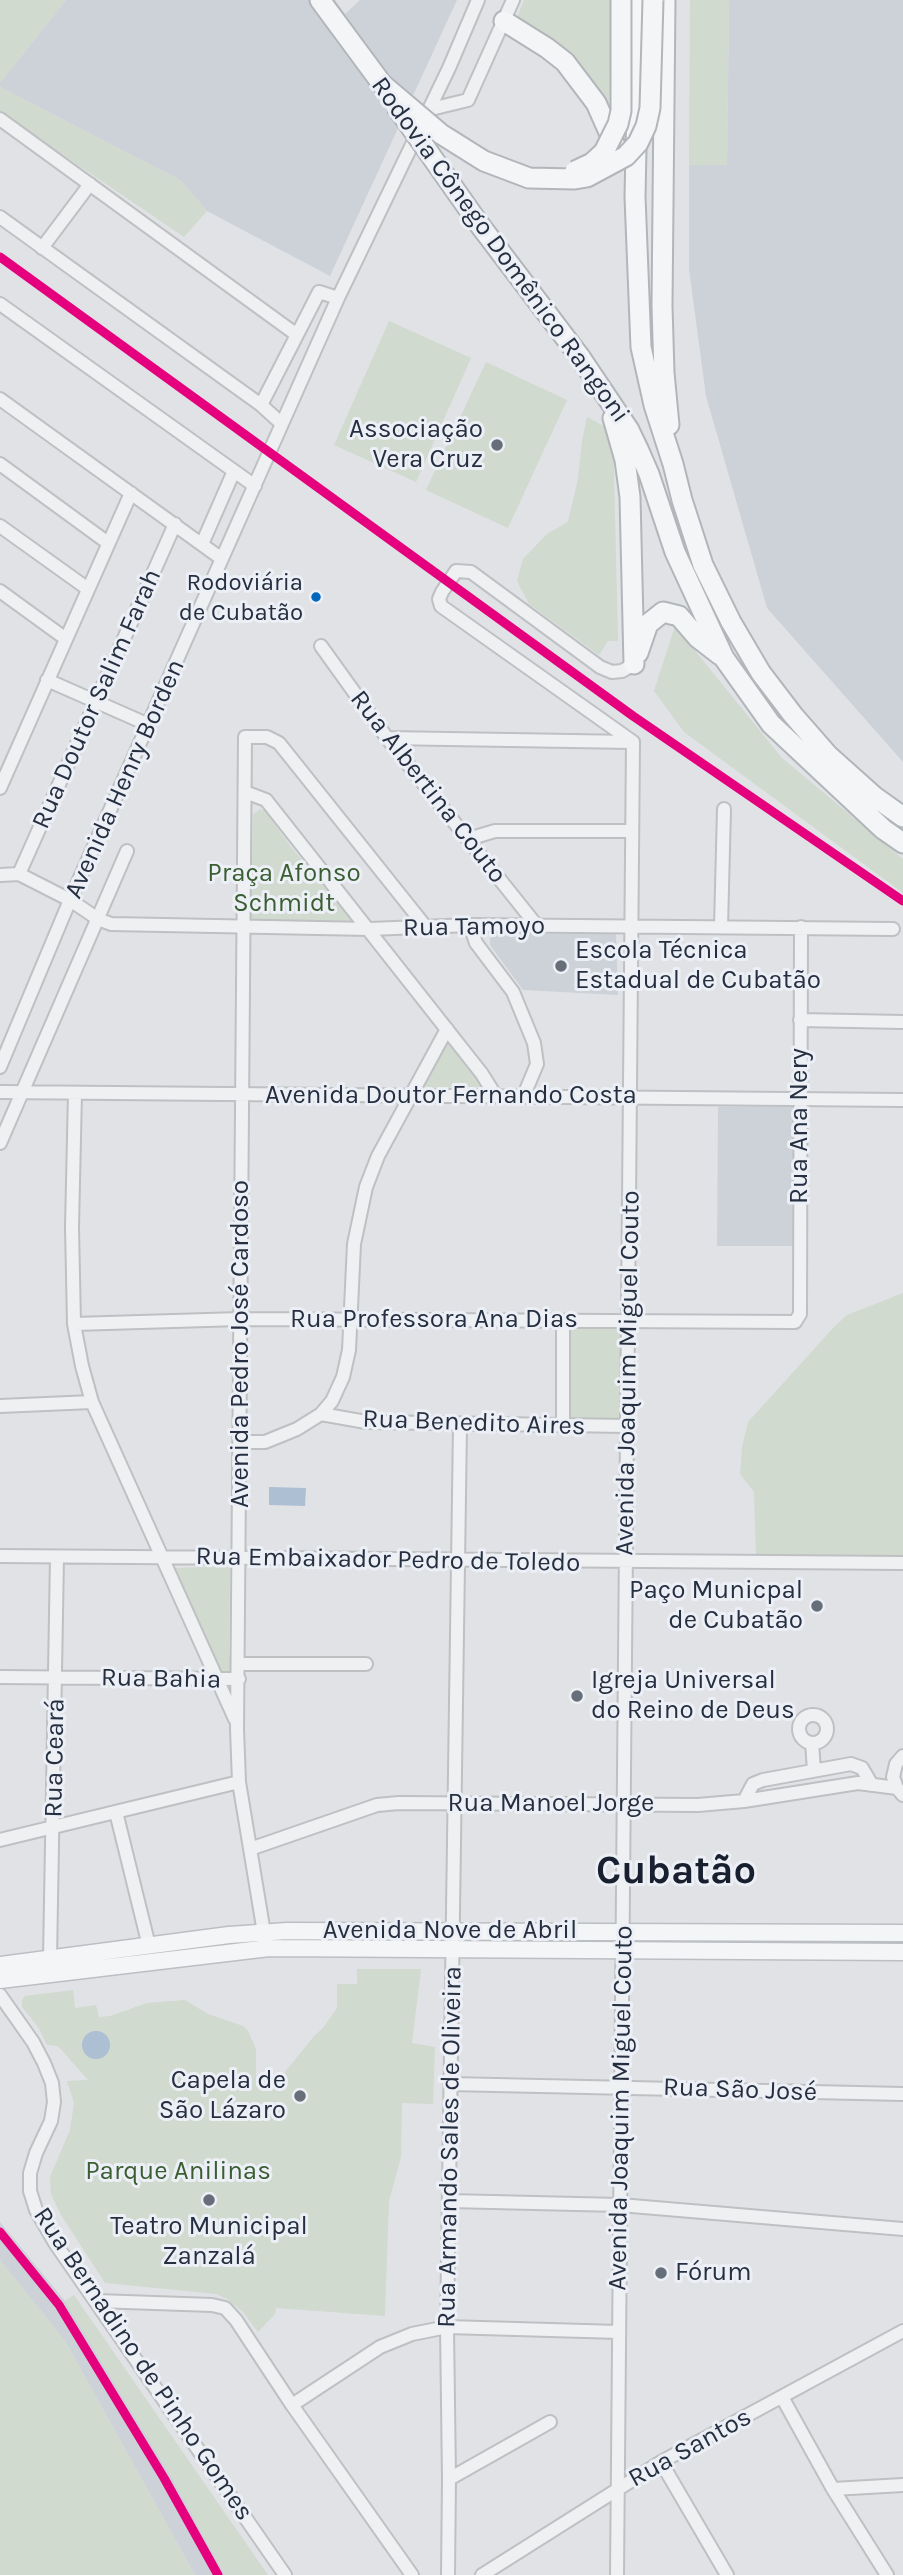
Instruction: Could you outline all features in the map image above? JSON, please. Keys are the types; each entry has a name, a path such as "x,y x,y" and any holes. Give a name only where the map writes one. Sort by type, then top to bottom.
{"highway":[{"name":"Rodovia Cônego Domênico Rangoni","path":"320,0 472,214 580,357 629,430 649,474 675,552 724,658 771,723 883,829 903,843"},
{"path":"547,180 592,163 604,152 614,134 621,111 621,0"},
{"name":"Rodovia Cônego Domênico Rangoni","path":"639,0 635,197 641,347 654,405 682,500 704,565 731,622 761,673 828,755 875,797 903,817"},
{"path":"382,84 441,134 484,161 507,171 547,180 575,179 597,173 626,156 638,143 646,125 650,108 653,0"},
{"name":"Rodovia Cônego Domênico Rangoni","path":"665,0 662,306 664,373 673,464"},
{"path":"504,22 565,62 584,86 607,127 635,197"},
{"path":"597,381 617,428 630,497 634,664"},
{"path":"634,664 648,624 663,612 679,616 698,638 724,658"}],"main road":[{"name":"Avenida Nove de Abril","path":"0,1965 263,1932 903,1933"},
{"name":"Avenida Nove de Abril","path":"0,1980 270,1948 903,1952"}],"street":[{"name":"Avenida Henry Borden","path":"0,1067 71,900 338,298 449,68 478,0"},
{"path":"428,110 468,100 513,0"},
{"path":"0,119 297,335"},
{"path":"42,248 90,184"},
{"path":"0,217 261,405 282,424"},
{"path":"261,405 319,292 338,298"},
{"path":"0,304 255,486"},
{"path":"0,399 222,559"},
{"path":"0,464 108,543"},
{"path":"202,544 234,471"},
{"path":"0,788 5,763 47,680 131,493"},
{"name":"Rua Doutor Salim Farah","path":"19,874 175,524"},
{"path":"0,526 88,589"},
{"path":"633,742 441,606 439,599 456,572 471,572 600,667 612,672 622,671 634,664"},
{"path":"0,591 66,639"},
{"name":"Rua Albertina Couto","path":"321,646 387,738 537,926"},
{"path":"47,680 149,724"},
{"name":"Avenida Pedro José Cardoso","path":"270,1948 263,1932 239,1782 237,1729 245,737 267,737 279,743 425,926"},
{"path":"387,738 633,742"},
{"name":"Avenida Joaquim Miguel Couto","path":"617,2575 633,742"},
{"path":"245,792 267,800 370,929 482,1074 495,1095"},
{"path":"721,927 724,808"},
{"path":"468,839 495,831 632,831"},
{"name":"Avenida Henry Borden","path":"0,1143 127,851"},
{"path":"0,874 19,874 71,900 98,919"},
{"name":"Rua Tamoyo","path":"98,919 111,925 244,928 370,929 470,925 893,929"},
{"path":"470,925 476,943 513,992 534,1043 537,1064 524,1095"},
{"name":"Rua Ana Nery","path":"795,1322 800,1314 801,927"},
{"path":"800,1020 903,1022"},
{"path":"241,1442 265,1442 281,1437 321,1414 332,1401 343,1377 349,1350 352,1271 358,1217 378,1156 447,1029"},
{"name":"Avenida Doutor Fernando Costa","path":"0,1092 903,1100"},
{"path":"75,1093 72,1227 74,1324 92,1402 232,1712 237,1729"},
{"name":"Rua Professora Ana Dias","path":"74,1324 240,1320 795,1322"},
{"path":"563,1321 563,1426"},
{"path":"0,1406 92,1402"},
{"name":"Rua Benedito Aires","path":"321,1414 366,1422 628,1426"},
{"name":"Rua Armando Sales de Oliveira","path":"448,2575 447,2327 460,1425"},
{"name":"Rua Embaixador Pedro de Toledo","path":"0,1556 903,1563"},
{"name":"Rua Ceará","path":"50,1959 57,1557"},
{"path":"239,1664 366,1664"},
{"name":"Rua Bahia","path":"0,1677 239,1679"},
{"path":"812,1743 814,1770"},
{"path":"900,1792 894,1771 903,1756"},
{"path":"744,1801 752,1784 814,1770 857,1765 866,1782"},
{"name":"Rua Manoel Jorge","path":"250,1849 377,1805 698,1805 744,1801 866,1782 894,1771"},
{"path":"0,1840 239,1782"},
{"name":"Rua Manoel Jorge","path":"866,1782 900,1792"},
{"path":"116,1812 149,1946"},
{"name":"Rua Bernadino de Pinho Gomes","path":"0,1995 33,2042 52,2083 54,2102 51,2121 36,2153 30,2174 30,2191 36,2210 55,2243 285,2575"},
{"name":"Rua São José","path":"450,2084 903,2094"},
{"path":"449,2201 620,2205 903,2229"},
{"path":"97,2301 212,2305 225,2308 236,2320 292,2405 412,2575"},
{"path":"292,2405 396,2339 447,2327 619,2332"},
{"name":"Rua Santos","path":"482,2575 660,2462 903,2331"},
{"path":"782,2397 833,2489 887,2575"},
{"path":"449,2479 550,2423"},
{"path":"660,2462 727,2575"},
{"path":"833,2489 903,2485"}],"shaded area":[{"path":"66,0 335,0 345,14 360,0 457,0 330,276 207,211 180,180 0,87 0,83"},
{"path":"729,0 903,0 903,762 767,608 706,396 689,269 689,165 727,164"},
{"name":"Escola Técnica Estadual de Cubatão","path":"499,934 616,934 618,995 523,990 490,945 490,938"},
{"path":"718,1107 794,1107 794,1246 717,1246"},
{"path":"0,2222 65,2301 170,2474 225,2575 195,2575 65,2341 0,2260"}],"green space":[{"path":"0,0 66,0 0,83"},
{"path":"524,0 612,0 609,106 588,74 566,53 516,20"},
{"path":"690,0 729,0 727,165 689,165"},
{"path":"0,87 180,180 207,211 184,237 0,112"},
{"path":"389,321 471,358 416,482 334,445"},
{"name":"Associação Vera Cruz","path":"486,362 567,400 508,528 426,490"},
{"path":"587,417 613,431 618,641 608,641 599,655 529,604 517,581 523,559 547,534 568,522 578,479"},
{"path":"675,626 782,758 903,859 903,893 684,732 654,691"},
{"name":"Praça Afonso Schmidt","path":"260,809 265,811 351,920 315,924 251,919 253,815"},
{"path":"450,1043 482,1087 430,1088 423,1085 445,1044"},
{"path":"903,1293 903,1557 756,1557 754,1492 740,1474 742,1447 748,1422 847,1315"},
{"path":"567,1326 621,1328 622,1421 566,1421"},
{"path":"226,1566 230,1569 229,1656 234,1663 233,1672 225,1674 219,1668 171,1573 174,1568"},
{"name":"Parque Anilinas","path":"357,1969 421,1969 412,2043 435,2047 433,2104 402,2103 401,2157 389,2201 385,2316 276,2308 275,2314 258,2332 243,2312 216,2294 105,2283 61,2215 51,2194 50,2177 70,2130 74,2103 67,2081 88,2080 58,2046 47,2045 38,2027 22,2007 25,1996 73,1990 75,2008 96,2005 99,2017 110,2016 147,2003 185,2000 208,2014 243,2026 248,2031 256,2049 256,2086 272,2088 337,2008 337,1984 357,1984"},
{"path":"0,2260 65,2341 195,2575 0,2575"},
{"path":"74,2295 268,2575 225,2575 170,2474 65,2301"}],"water":[{"path":"269,1487 306,1488 305,1506 269,1505"},
{"path":"96,2031 106,2035 110,2045 106,2055 96,2059 86,2055 82,2045 86,2035"}],"transit line":[{"path":"0,257 633,716 903,901"},
{"path":"0,2232 59,2305 164,2478 218,2575"}],"place":[{"name":"Associação Vera Cruz","path":"497,445"},
{"name":"Rodoviária de Cubatão","path":"316,597"},
{"name":"Escola Técnica Estadual de Cubatão","path":"561,966"},
{"name":"Paço Municpal de Cubatão","path":"817,1606"},
{"name":"Igreja Universal do Reino de Deus","path":"577,1696"},
{"name":"Capela de São Lázaro","path":"300,2096"},
{"name":"Teatro Municipal Zanzalá","path":"209,2200"},
{"name":"Fórum","path":"661,2273"}],"district":[{"name":"Cubatão","path":"676,1872"}]}
